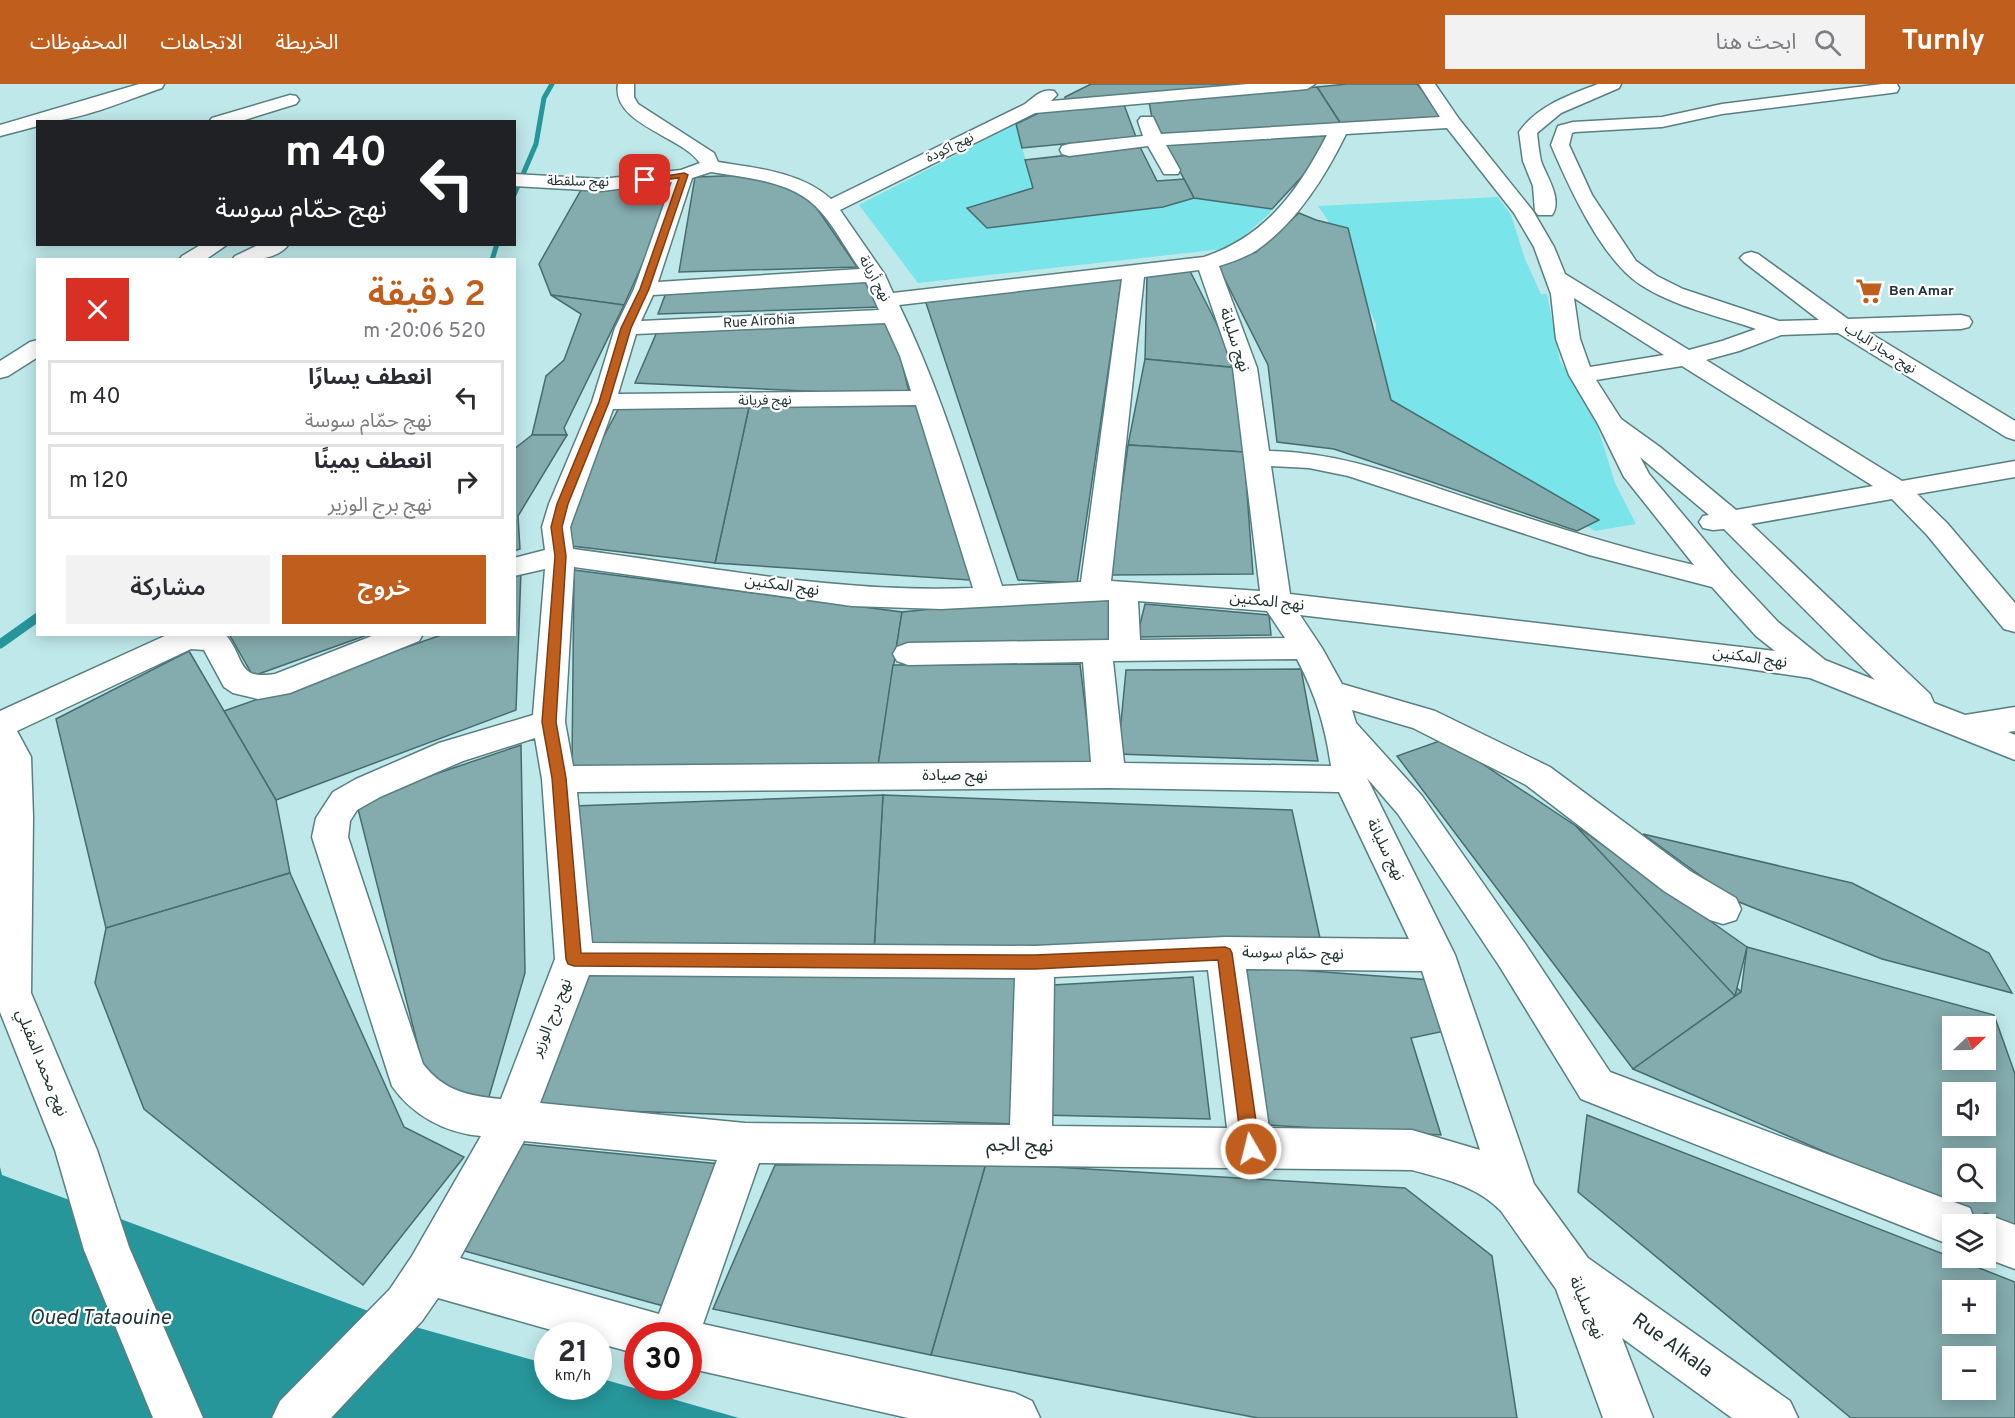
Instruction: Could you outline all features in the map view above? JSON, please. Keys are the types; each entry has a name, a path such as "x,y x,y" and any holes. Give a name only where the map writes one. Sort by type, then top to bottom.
{"street":[{"path":"39,120 156,84"},
{"name":"نهج أريانة","path":"626,84 624,94 632,108 706,157 711,165 759,174 796,185 816,196 829,208 874,275 912,356 990,595"},
{"name":"نهج اكودة","path":"829,208 1031,108 1050,88 1068,84"},
{"path":"1031,108 1307,84"},
{"path":"1427,84 1452,122 1628,265 1649,281 1675,294 1777,328 1961,322"},
{"path":"1560,212 1543,186 1532,161 1528,132 1534,124 1555,109 1613,84"},
{"path":"1815,668 1767,628 1722,580 1637,477 1611,424 1581,375 1568,339 1562,294 1544,247 1560,212 1582,195 1560,145 1564,130 1574,127 1662,122 1722,109 1891,88"},
{"path":"223,120 287,92 296,120"},
{"path":"1140,100 1154,140 1171,170"},
{"path":"0,131 36,121"},
{"path":"1069,150 1154,140 1452,122"},
{"name":"Rue Alrohia","path":"626,328 890,308 1134,270 1208,262 1250,245 1287,210 1325,159 1340,128"},
{"name":"نهج سلقطة","path":"516,180 594,185 684,175 711,165"},
{"name":"نهج برج الوزير","path":"297,1418 417,1288 513,1120 568,980 574,959 559,778 549,722 560,556 556,538 559,515 604,402 626,328 645,289 684,175"},
{"path":"193,258 214,246"},
{"path":"247,258 274,246"},
{"name":"نهج مجاز الباب","path":"1751,258 1787,289 1840,325 2015,432"},
{"name":"نهج سليانة","path":"1208,262 1245,368 1276,602 1306,648 1330,692 1342,728 1350,779 1436,955 1516,1196 1572,1273 1591,1317 1628,1418"},
{"path":"1108,776 1111,651 1109,590 1134,270"},
{"path":"645,289 874,275"},
{"path":"1556,277 1897,489 1937,529 2015,622"},
{"path":"1581,375 1686,356 1751,340 1777,328"},
{"path":"0,371 36,348"},
{"name":"نهج فريانة","path":"604,402 927,398"},
{"path":"1611,424 1652,451 1729,519 1901,687 1933,713 1961,728 2015,766"},
{"path":"1257,458 1315,461 1360,471 1560,537 1667,568 1722,580"},
{"path":"1679,530 2015,468"},
{"path":"516,567 560,556"},
{"name":"نهج المكنين","path":"560,556 852,596 941,599 1109,590 1276,602 1728,655 1815,668 1961,728"},
{"path":"0,724 168,646 192,638 206,638 215,643 238,681 248,689 260,690 279,686 403,636"},
{"path":"908,654 1306,648"},
{"path":"1330,692 1424,719 1538,776 1677,881 1723,909"},
{"path":"1961,728 2015,719"},
{"name":"نهج الجم","path":"549,722 451,752 368,788 345,801 333,818 330,837 406,1073 419,1092 439,1106 473,1116 745,1143 1412,1150 1457,1161 1510,1188 1516,1196"},
{"path":"1342,728 1410,805 1513,956 1596,1086 1942,1219"},
{"path":"1961,728 2015,748"},
{"name":"نهج محمد المقبلي","path":"0,730 14,757 16,817 12,993 76,1150 106,1250 178,1418"},
{"name":"نهج صيادة","path":"559,778 1108,776 1350,779"},
{"path":"1225,953 1251,1149"},
{"name":"نهج حمّام سوسة","path":"574,959 1035,962 1225,953 1436,955"},
{"path":"1030,1146 1035,962"},
{"path":"680,1322 745,1143"},
{"path":"1996,1240 2015,1247"},
{"name":"Rue Alkala","path":"1572,1273 1773,1418"},
{"path":"417,1288 624,1329"},
{"path":"702,1347 1015,1418"}],"shaded area":[{"path":"1016,124 1033,188 968,208 988,228 1163,207 1194,198 1272,209 1231,248 918,283 859,205"},
{"path":"1498,197 1511,215 1525,259 1541,294 1547,294 1560,361 1593,412 1615,483 1636,524 1595,531 1425,428 1375,404 1376,324 1327,219 1318,206"}],"water":[{"name":"Oued Tataouine","path":"0,1167 2,1175 371,1312 534,1360 534,1400 612,1400 612,1382 624,1385 624,1400 676,1400 739,1418 0,1418"}],"building":[{"path":"1091,84 1265,84 1065,103 1065,97"},
{"path":"1347,84 1417,84 1445,119 1341,124 1317,87"},
{"path":"1317,87 1341,124 1155,134 1149,102"},
{"path":"1123,102 1136,137 1022,148 1016,124 1047,109"},
{"path":"1328,136 1308,170 1272,209 1194,198 1164,141"},
{"path":"1140,147 1157,181 1184,179 1194,198 1163,207 987,228 967,208 1033,188 1025,160"},
{"path":"751,175 783,187 800,188 814,204 857,267 679,272 695,177"},
{"path":"680,181 624,305 551,295 539,264 581,190"},
{"path":"1299,213 1348,228 1391,400 1599,520 1577,531 1334,449 1277,442 1268,365 1218,266 1256,252"},
{"path":"1190,271 1239,368 1145,359 1147,275"},
{"path":"1122,277 1077,583 1018,580 925,300"},
{"path":"867,280 881,307 658,314 667,290"},
{"path":"551,295 624,305 564,428 567,435 532,435 546,376 564,360 581,314"},
{"path":"892,322 910,396 635,383 659,327"},
{"path":"1145,359 1239,368 1244,452 1128,445"},
{"path":"928,404 984,581 715,563 749,407"},
{"path":"620,406 749,407 715,563 563,545 574,492"},
{"path":"532,435 567,435 518,516 520,549 516,550 516,447"},
{"path":"1128,445 1244,452 1253,574 1110,575"},
{"path":"521,570 516,710 276,800 224,711 438,636 516,636 516,571"},
{"path":"574,570 902,612 878,766 572,766"},
{"path":"1110,591 1120,639 896,649 902,612"},
{"path":"1145,604 1269,615 1271,635 1137,637"},
{"path":"230,636 364,636 253,676"},
{"path":"189,651 276,800 290,873 106,928 56,719"},
{"path":"1080,664 1092,764 878,766 893,665"},
{"path":"1301,669 1318,761 1118,754 1126,670"},
{"path":"1445,739 1576,826 1741,992 1633,1069 1397,756"},
{"path":"521,745 525,973 486,1107 426,1078 356,801"},
{"path":"883,795 1292,810 1320,938 874,951"},
{"path":"883,795 874,951 579,945 573,806"},
{"path":"1576,826 1747,947 1735,996"},
{"path":"1643,834 1852,883 1989,953 2012,993 1882,959 1734,900"},
{"path":"290,873 404,1127 464,1157 363,1285 144,1109 95,983 106,928"},
{"path":"1747,947 1994,1015 1942,1016 1942,1070 1996,1070 1996,1021 2015,1074 2015,1234 1996,1226 1996,1214 1969,1214 1633,1069 1741,992"},
{"path":"576,961 1021,974 1015,1124 531,1108"},
{"path":"1243,966 1432,980 1445,1031 1411,1038 1441,1135 1264,1125"},
{"path":"1193,977 1210,1119 1041,1115 1053,985"},
{"path":"1587,1115 1942,1254 1942,1268 1979,1268 2015,1282 2015,1418 1851,1418 1578,1192"},
{"path":"520,1144 720,1164 667,1307 461,1250"},
{"path":"986,1163 1405,1188 1492,1256 1517,1418 1258,1418 931,1355"},
{"path":"986,1163 931,1355 713,1309 775,1165"}],"waterway":[{"path":"516,190 536,144 544,98 552,84"},
{"path":"493,258 496,246"},
{"path":"0,644 36,618"}],"place":[{"name":"Ben Amar","path":"1869,291"}],"route":[{"path":"645,180 684,175 645,289 626,328 604,402 556,527 560,556 549,722 559,778 574,959 1035,962 1225,953 1251,1149"}]}
